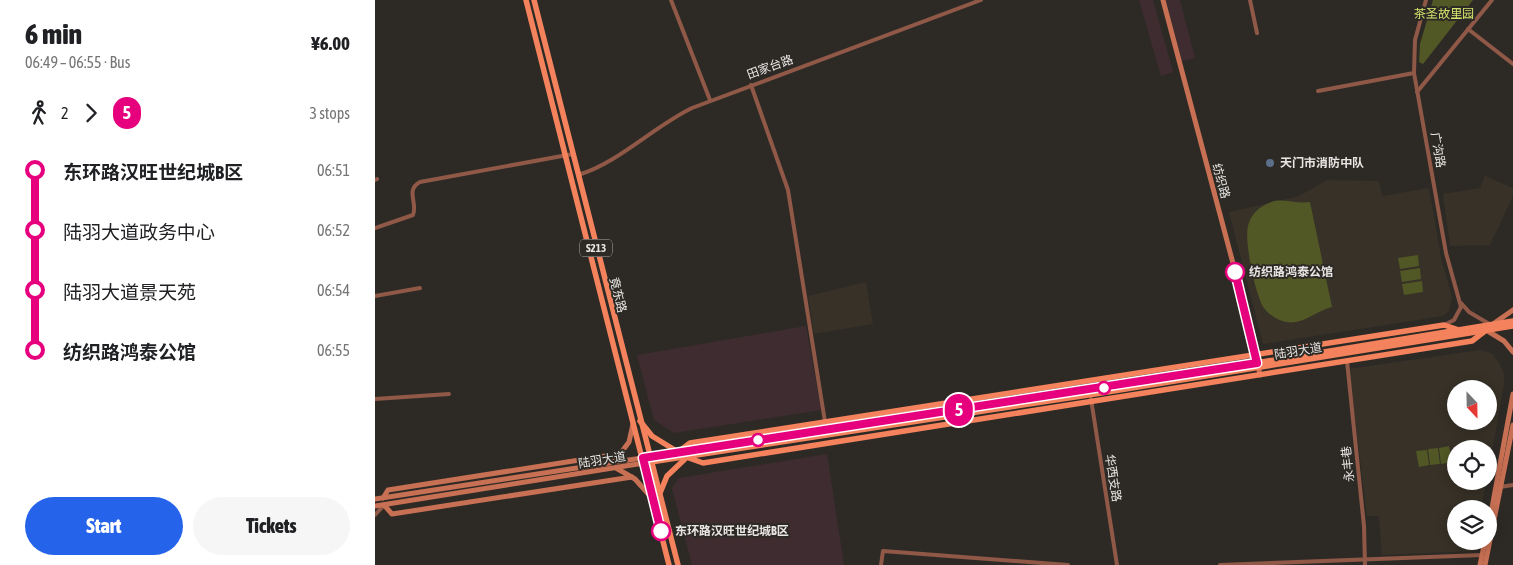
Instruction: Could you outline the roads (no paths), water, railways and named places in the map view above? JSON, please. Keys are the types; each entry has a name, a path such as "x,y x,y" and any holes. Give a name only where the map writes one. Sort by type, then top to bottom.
{"main road":[{"name":"竟东路","path":"526,0 565,155 637,421 650,459 677,565"},
{"name":"竟东路","path":"534,0 637,421 643,461 669,565"},
{"name":"纺织路","path":"1163,0 1260,375"},
{"path":"1491,325 1513,310"},
{"name":"陆羽大道","path":"650,459 687,457 1091,395 1513,321"},
{"path":"652,498 633,477 614,465 629,442 637,421 652,436 678,452 690,443 1444,325 1460,330"},
{"name":"陆羽大道","path":"375,498 643,461 678,452 1513,326"},
{"path":"659,496 667,476 687,457 703,464 1472,341 1486,330 1504,341 1513,352"},
{"path":"1485,565 1513,394"},
{"path":"1495,500 1513,425"},
{"name":"陆羽大道","path":"375,506 614,465"},
{"path":"384,505 392,514 633,477"},
{"path":"1480,565 1483,550"}],"street":[{"path":"671,0 710,100"},
{"name":"田家台路","path":"578,175 600,166 681,113 710,100 970,2 981,0"},
{"path":"1250,0 1257,33"},
{"name":"广沟路","path":"1426,0 1415,40 1414,73 1446,253 1461,303"},
{"path":"1417,92 1492,0"},
{"path":"1468,28 1513,64"},
{"path":"1318,91 1414,73"},
{"path":"751,85 788,190 825,422"},
{"path":"375,228 413,215 415,211 412,192 414,186 420,182 573,154"},
{"path":"375,296 420,288"},
{"path":"1444,325 1457,316 1461,303"},
{"path":"1461,303 1469,312 1491,325"},
{"name":"永丰巷","path":"1347,361 1366,559 1365,565"},
{"path":"375,399 449,394"},
{"name":"华西支路","path":"1091,395 1117,565"},
{"path":"1499,487 1513,485"},
{"path":"375,515 384,505"},
{"path":"881,565 883,551 1068,565"},
{"path":"1220,565 1482,555"}],"place":[{"name":"天门市消防中队","path":"1270,163"},
{"name":"纺织路鸿泰公馆","path":"1235,272"},
{"name":"东环路汉旺世纪城B区","path":"661,531"}],"park label":[{"name":"茶圣故里园","path":"1444,14"}]}
